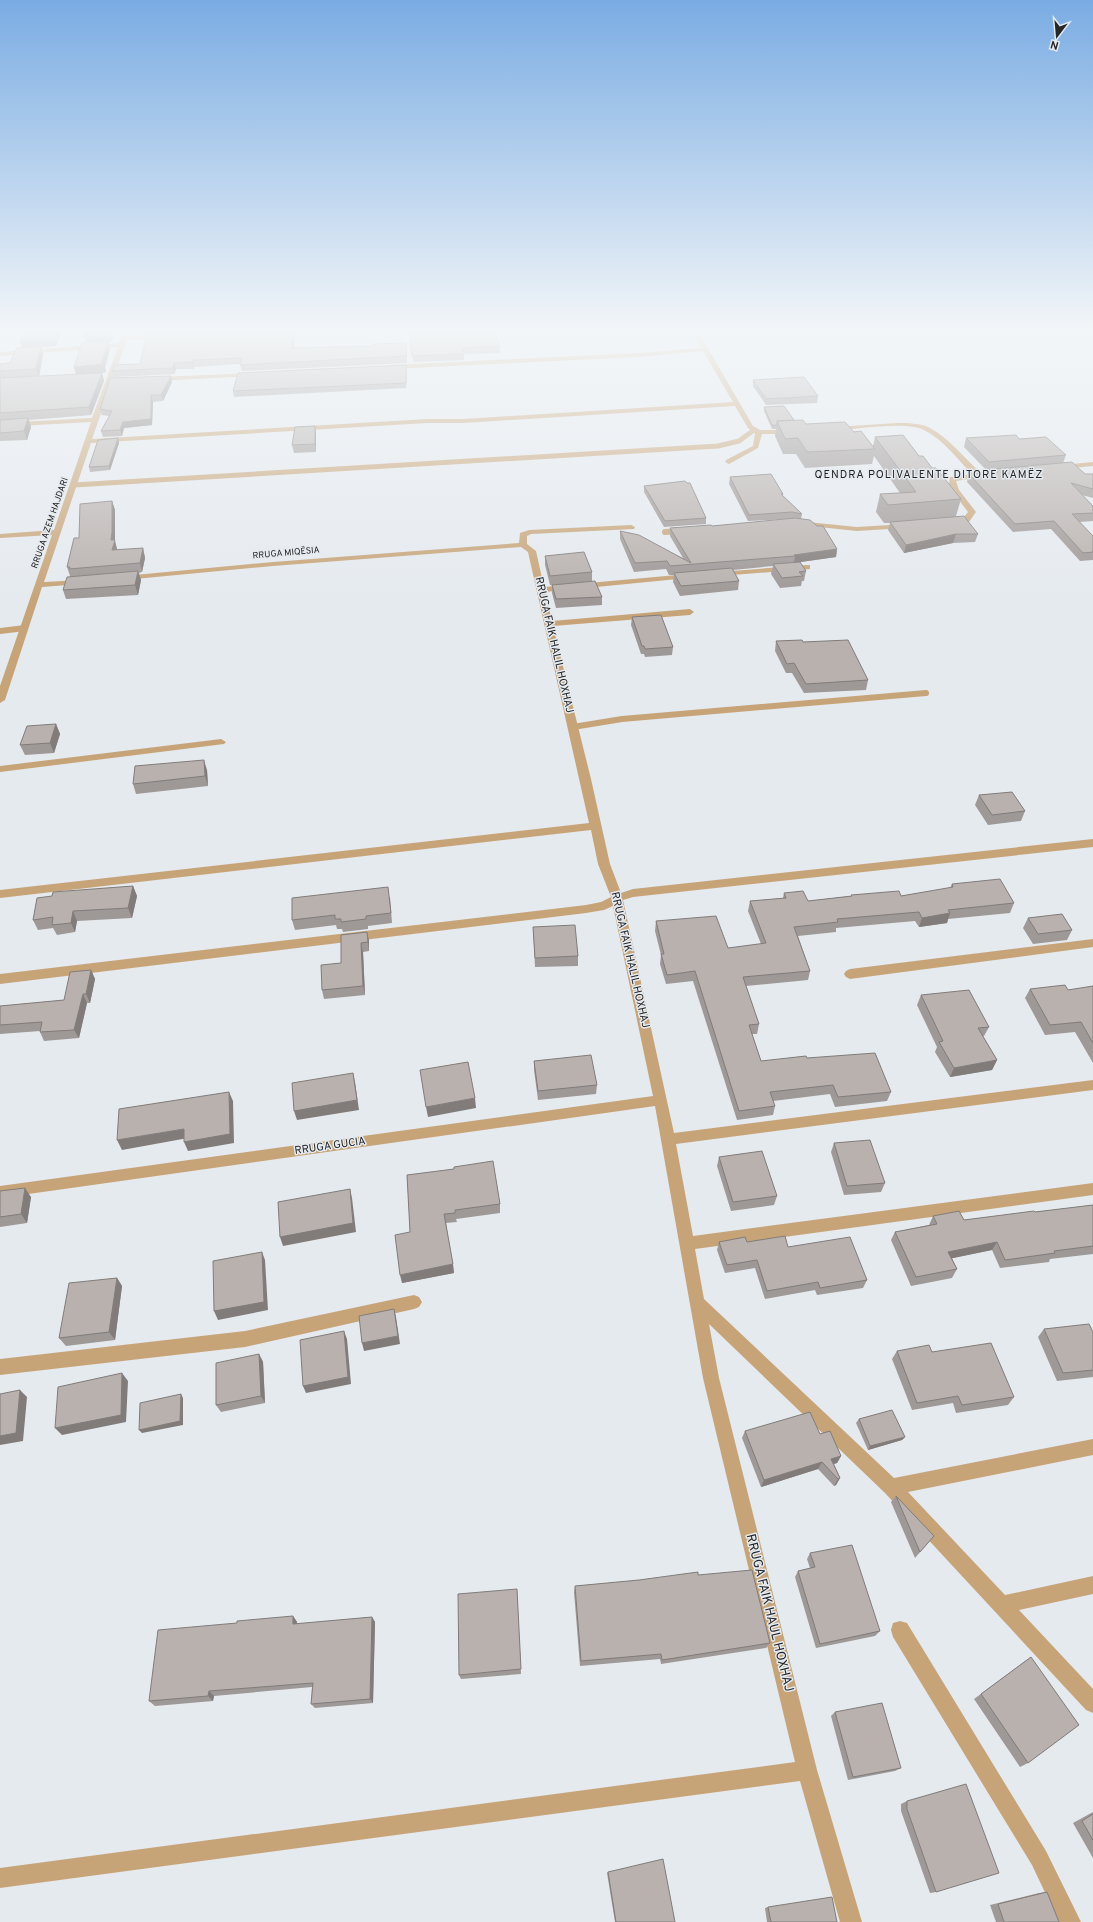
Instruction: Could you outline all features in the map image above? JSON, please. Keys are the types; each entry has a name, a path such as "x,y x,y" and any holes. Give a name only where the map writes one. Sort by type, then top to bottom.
{"street":[{"path":"0,426 84,421"},
{"name":"RRUGA AZEM HAJDARI","path":"0,700 95,421"},
{"path":"88,441 427,421 476,421"},
{"path":"746,421 750,427 757,431 800,432"},
{"path":"831,430 902,425 920,426 931,432 981,474 953,479 953,487 970,506 972,512 966,520 943,523"},
{"path":"729,462 756,447 757,431"},
{"path":"1054,468 1093,464"},
{"path":"791,523 857,529 912,525"},
{"path":"523,545 523,536 529,532 631,527"},
{"path":"0,536 58,532"},
{"name":"RRUGA FAIK HALIL HOXHAJ","path":"523,545 532,550 586,779 604,864 617,898 669,1139 697,1302"},
{"name":"RRUGA MIQËSIA","path":"118,579 273,564 523,545"},
{"path":"712,575 807,567"},
{"path":"542,590 696,576"},
{"path":"39,585 87,581"},
{"path":"549,624 690,612"},
{"path":"0,768 221,742"},
{"path":"0,894 595,826"},
{"path":"0,979 586,910 604,906 617,898 633,893 1093,844"},
{"path":"850,974 1093,943"},
{"path":"669,1139 1093,1085"},
{"name":"RRUGA GUCIA","path":"0,1192 661,1100"},
{"path":"687,1243 1093,1189"},
{"path":"0,1366 245,1339 414,1302"},
{"path":"697,1302 890,1487 1093,1704"},
{"name":"RRUGA FAIK HAUL HOXHAJ","path":"697,1302 713,1386 807,1770 851,1922"},
{"path":"890,1487 1093,1447"},
{"path":"1001,1605 1093,1585"},
{"path":"900,1630 1039,1858 1070,1922"},
{"path":"0,1878 807,1770"}],"lane":[{"path":"74,485 718,446 739,441 757,431"},
{"path":"665,532 689,530"},
{"path":"0,631 25,628"},
{"path":"573,726 622,719 926,693"}],"building":[{"path":"0,421 27,421 24,431 0,433"},
{"path":"107,421 135,421 123,422 120,430 101,431"},
{"path":"770,421 782,421 777,421 777,425 772,425"},
{"path":"777,421 804,421 806,424 845,422 854,432 861,431 875,449 807,452 798,438 785,439"},
{"path":"315,426 315,444 292,445 295,427"},
{"path":"903,435 919,456 923,456 932,468 936,468 961,499 888,505 880,494 916,492 875,437"},
{"path":"1016,435 1019,439 1046,437 1066,455 989,462 966,438"},
{"path":"118,438 109,466 89,467 98,440"},
{"path":"1072,462 1085,474 1093,474 1093,489 1071,483 1093,506 1093,513 1072,514 1093,536 1093,552 1083,553 1054,521 1015,524 969,474 998,472 995,469"},
{"path":"771,474 783,494 781,494 802,514 792,512 749,515 730,477"},
{"path":"685,481 690,483 706,518 665,521 644,486"},
{"path":"112,501 111,540 115,540 112,550 143,548 140,563 69,569 70,567 67,567 74,538 79,538 80,504"},
{"path":"964,516 978,534 956,534 906,545 890,522"},
{"path":"795,518 810,520 817,526 823,526 837,549 794,555 795,556 670,566 667,561 635,563 620,531 639,535 691,563 670,528 712,526"},
{"path":"584,552 592,572 550,576 545,556"},
{"path":"800,562 806,571 799,572 803,576 782,578 773,564"},
{"path":"732,568 739,581 681,586 674,573"},
{"path":"138,571 135,585 63,590 67,577"},
{"path":"595,581 602,597 556,599 552,585"},
{"path":"661,615 673,647 645,649 644,646 642,646 632,617"},
{"path":"802,640 803,642 848,640 868,680 806,684 794,663 787,664 776,641"},
{"path":"56,724 50,743 20,745 27,726"},
{"path":"204,760 205,776 133,784 135,766"},
{"path":"1012,792 1025,811 992,815 979,795"},
{"path":"1000,879 1014,903 948,910 950,913 922,918 919,912 837,919 838,922 794,927 810,971 743,977 759,1024 749,1025 761,1061 806,1056 807,1058 875,1053 891,1092 838,1097 833,1085 770,1092 775,1106 739,1111 695,971 667,975 661,954 664,954 656,921 716,916 728,948 766,943 750,901 786,898 784,893 803,891 808,901 852,896 851,895 899,891 901,896 953,887 952,884"},
{"path":"133,886 128,908 73,911 71,923 52,925 53,917 33,920 37,898 52,896 53,892"},
{"path":"388,887 391,913 366,916 366,919 341,922 341,919 335,919 335,915 292,920 292,898"},
{"path":"1062,914 1072,930 1038,934 1028,918"},
{"path":"575,925 578,956 535,958 533,927"},
{"path":"367,932 368,942 361,943 363,986 322,990 321,965 341,963 341,935"},
{"path":"91,970 86,994 83,994 74,1030 40,1032 42,1022 0,1025 0,1006 64,1000 70,972"},
{"path":"1065,985 1068,990 1093,986 1093,1043 1081,1022 1050,1025 1030,989"},
{"path":"969,990 989,1027 978,1028 997,1060 954,1068 939,1042 943,1041 921,995"},
{"path":"591,1055 597,1085 538,1091 534,1061"},
{"path":"468,1062 475,1098 426,1107 420,1070"},
{"path":"353,1073 357,1100 294,1111 292,1083"},
{"path":"229,1092 230,1134 184,1142 184,1129 117,1140 119,1109"},
{"path":"870,1140 885,1183 847,1186 834,1143"},
{"path":"762,1151 777,1196 733,1202 719,1157"},
{"path":"493,1161 500,1204 455,1210 455,1213 444,1214 453,1264 400,1275 395,1235 410,1232 407,1175 454,1169 454,1167"},
{"path":"25,1188 21,1214 0,1217 0,1191"},
{"path":"350,1189 353,1223 280,1237 278,1202"},
{"path":"1093,1205 1093,1246 1005,1260 997,1242 948,1252 957,1269 916,1277 895,1232 937,1224 933,1216 959,1211 964,1220"},
{"path":"785,1236 788,1247 850,1237 867,1280 820,1288 818,1282 767,1291 757,1260 727,1265 719,1242 745,1237 747,1242"},
{"path":"262,1252 264,1302 214,1311 213,1261"},
{"path":"117,1278 109,1332 59,1338 69,1283"},
{"path":"394,1309 398,1336 362,1343 359,1316"},
{"path":"1089,1324 1093,1332 1093,1370 1063,1373 1044,1329"},
{"path":"344,1331 348,1377 303,1386 300,1340"},
{"path":"991,1343 1014,1397 962,1405 958,1396 917,1403 897,1351 929,1345 932,1352"},
{"path":"259,1354 261,1396 216,1405 216,1363"},
{"path":"122,1373 121,1415 55,1428 58,1387"},
{"path":"20,1390 16,1433 0,1436 0,1394"},
{"path":"181,1394 180,1421 139,1430 140,1403"},
{"path":"892,1410 905,1437 870,1446 859,1419"},
{"path":"810,1412 820,1434 830,1431 841,1456 831,1459 840,1478 838,1479 822,1462 764,1480 745,1431"},
{"path":"896,1496 934,1536 920,1552"},
{"path":"852,1545 880,1631 820,1644 798,1571 815,1567 810,1553"},
{"path":"752,1570 770,1643 662,1660 661,1654 581,1661 575,1586 639,1580 698,1572 698,1575"},
{"path":"517,1589 521,1669 459,1675 458,1594"},
{"path":"293,1616 293,1624 372,1617 370,1699 311,1704 313,1683 209,1691 208,1696 149,1701 158,1630"},
{"path":"1031,1657 1079,1725 1028,1763 981,1694"},
{"path":"882,1703 901,1768 853,1777 835,1712"},
{"path":"966,1784 999,1873 936,1892 907,1809 907,1801"},
{"path":"1093,1814 1093,1840 1082,1821"},
{"path":"663,1859 675,1922 616,1922 608,1872"},
{"path":"1047,1892 1059,1922 1004,1922 998,1904"},
{"path":"832,1897 837,1922 771,1922 768,1907"}],"district":[{"name":"QENDRA POLIVALENTE DITORE KAMËZ","path":"929,475"}]}
